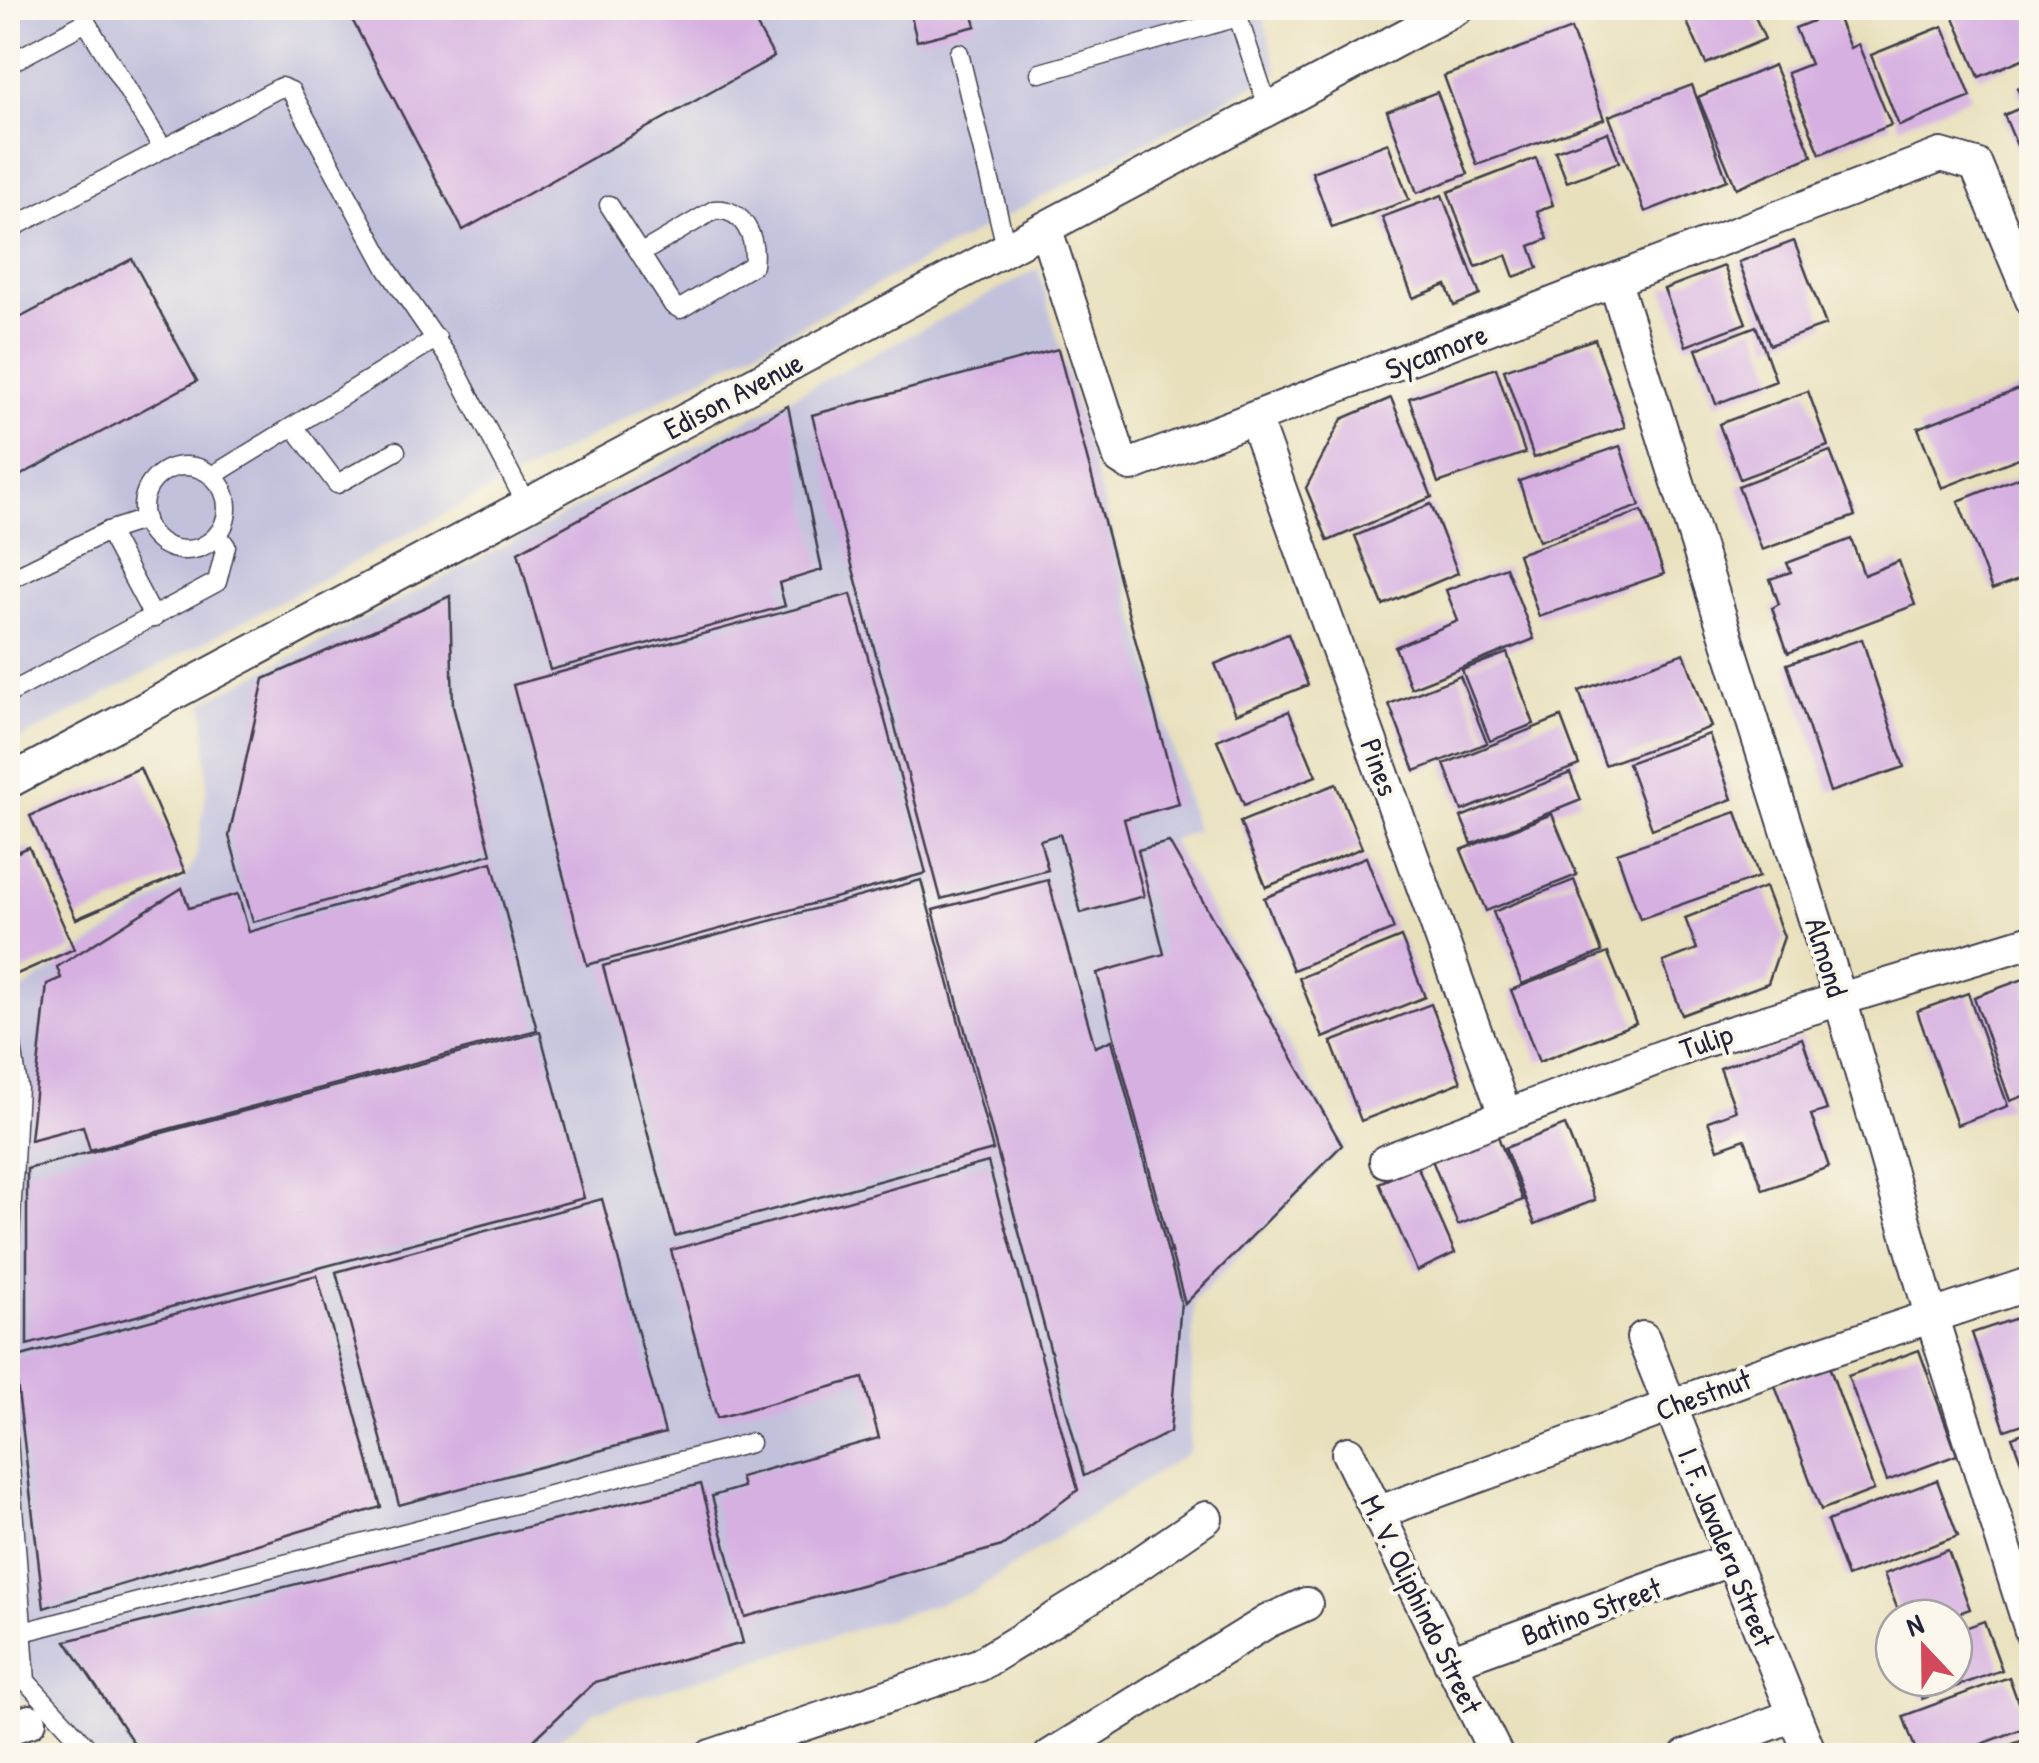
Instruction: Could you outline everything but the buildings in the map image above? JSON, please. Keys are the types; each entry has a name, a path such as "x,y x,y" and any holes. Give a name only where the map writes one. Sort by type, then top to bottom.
{"street":[{"name":"Edison Avenue","path":"8,782 1007,252 1457,8"},
{"name":"Sycamore","path":"1046,230 1120,458 1130,465 1941,155 1976,165 2032,300"},
{"name":"Almond","path":"1615,282 1841,1002 1931,1315 2031,1631"},
{"name":"Pines","path":"1255,420 1505,1114"},
{"name":"Tulip","path":"1386,1161 1703,1041 2032,941"},
{"name":"Chestnut","path":"1377,1513 1671,1406 2032,1283"},
{"name":"I. F. Javalera Street","path":"1643,1338 1812,1756"},
{"name":"M. V. Oliphindo Street","path":"1348,1453 1496,1756"},
{"path":"711,1756 978,1665 1095,1594 1206,1518"},
{"name":"Batino Street","path":"1450,1662 1732,1559"},
{"path":"1050,1756 1268,1621 1306,1604"},
{"path":"1686,1756 1794,1715"}],"lane":[{"path":"1040,72 1237,12 1269,110"},
{"path":"8,64 86,22 162,147"},
{"path":"959,54 1007,252"},
{"path":"8,230 281,87 290,90 388,270 437,338 526,504"},
{"path":"609,205 643,252 673,305 680,309 753,266 756,248 738,214 726,209 714,210 643,252"},
{"path":"212,476 437,338"},
{"path":"294,428 337,484 396,451"},
{"path":"188,467 212,476 226,498 228,511 218,535 196,549 183,550 158,540 144,519 146,493 163,473 188,467"},
{"path":"8,580 108,531 144,519"},
{"path":"108,531 154,618"},
{"path":"8,694 218,582 226,546 218,535"},
{"path":"8,1017 18,1087 8,1275"},
{"path":"8,1438 26,1681 95,1756"},
{"path":"23,1632 750,1442"}],"shaded area":[{"path":"8,8 1261,8 1278,72 8,746"},
{"path":"1038,269 1196,831 1171,840 1346,1146 1194,1301 1189,1452 971,1593 594,1712 538,1755 81,1755 19,1694 8,1530 8,1179 15,995 184,880 196,857 207,787 204,702"}]}
